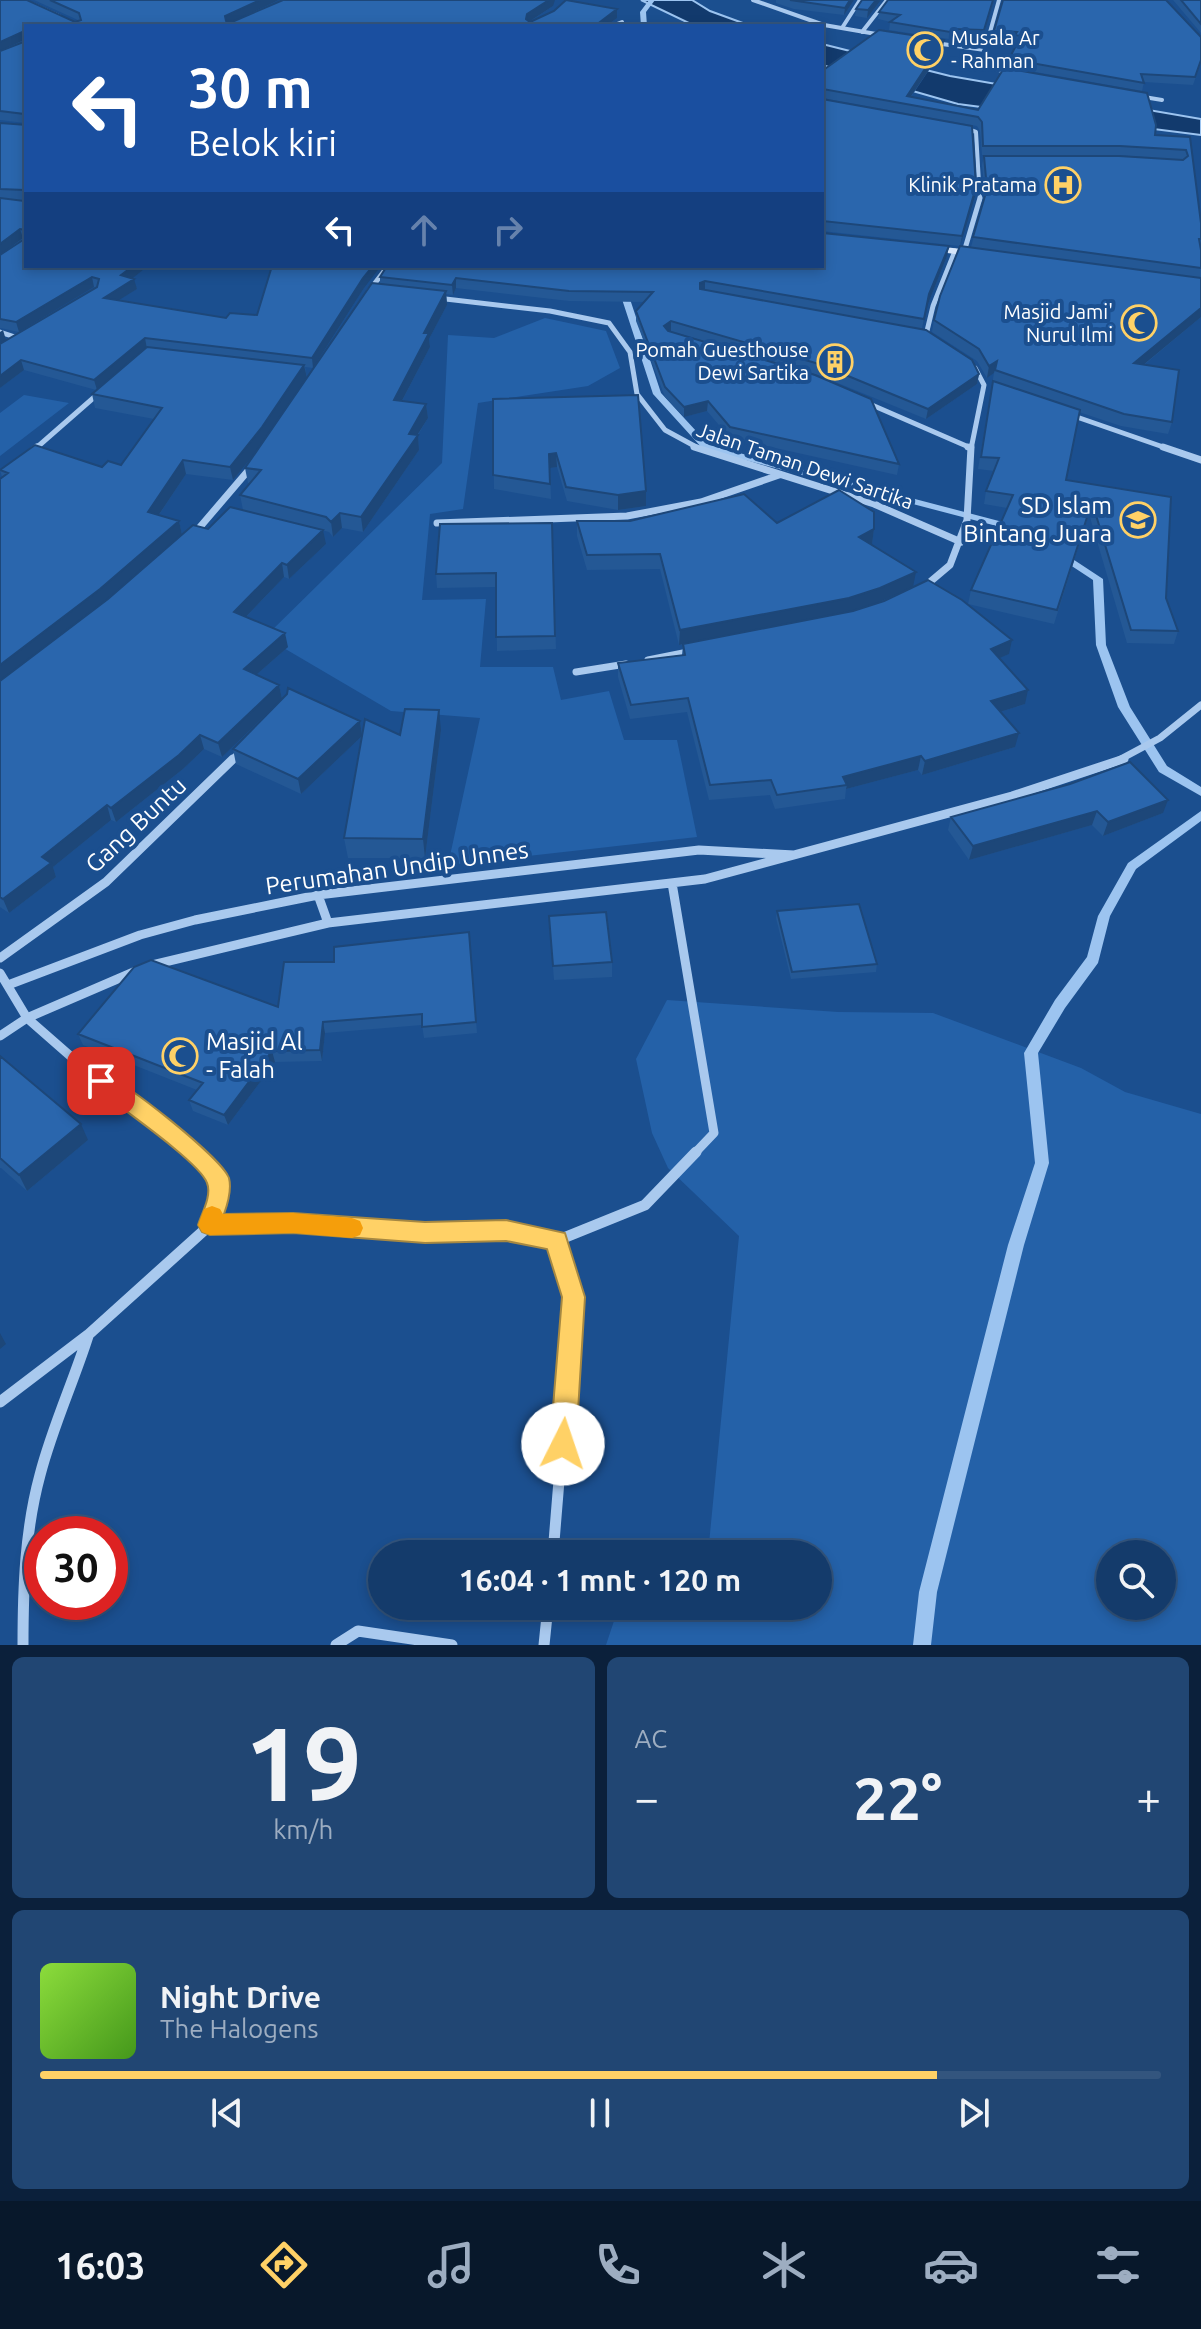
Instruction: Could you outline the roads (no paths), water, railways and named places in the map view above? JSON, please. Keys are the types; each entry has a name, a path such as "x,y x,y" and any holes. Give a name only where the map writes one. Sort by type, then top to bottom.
{"street":[{"path":"23,0 68,20"},
{"path":"753,0 793,16 893,37"},
{"path":"842,28 860,0"},
{"path":"862,32 887,0"},
{"path":"999,0 985,50 991,67 1020,76"},
{"path":"617,24 622,22"},
{"path":"923,42 985,50"},
{"path":"1130,94 1162,100"},
{"path":"926,335 933,306 980,202 975,131 957,127"},
{"path":"976,160 991,160"},
{"path":"911,246 995,256"},
{"path":"361,305 386,268"},
{"path":"369,291 384,293"},
{"name":"Jalan Taman Dewi Sartika","path":"430,297 550,311 609,323 630,352 637,394 665,430 691,446 874,504 961,542"},
{"path":"9,344 31,330"},
{"path":"0,332 18,338"},
{"path":"911,333 938,341"},
{"path":"916,594 950,565 967,520 971,448 984,385 974,366"},
{"path":"984,385 998,390"},
{"path":"23,459 104,388"},
{"path":"858,400 971,448"},
{"path":"1069,414 1201,460"},
{"path":"188,540 218,510 256,461"},
{"path":"437,523 627,516 701,502 779,475"},
{"path":"218,510 231,514"},
{"path":"576,672 701,649"},
{"name":"Perumahan Undip Unnes","path":"0,1036 27,1018 150,965 328,923 705,879 802,855 1012,796 1128,758 1160,738 1201,705"},
{"name":"Gang Buntu","path":"0,958 106,882 252,739"},
{"name":"Perumahan Undip Unnes","path":"8,985 140,935 195,920 318,895 699,850 802,855"},
{"path":"210,1225 293,1223 425,1233 506,1230 556,1241 645,1205 714,1133 672,883"},
{"path":"318,895 328,923"},
{"path":"0,973 27,1018 76,1061 200,1158 218,1180 218,1199 210,1225 88,1335 0,1402"},
{"path":"554,1540 574,1297 556,1241"},
{"path":"23,1645 23,1588 31,1516 46,1453 75,1380 88,1335"},
{"path":"544,1645 547,1620"},
{"path":"336,1645 358,1631 452,1645"}],"waterway":[{"path":"644,24 643,12 652,0"},
{"path":"629,268 623,290 657,394 706,447 1015,528"},
{"path":"1062,555 1098,579 1101,645 1124,707 1163,769 1201,792"},
{"path":"922,1645 928,1592 1016,1245 1042,1163 1031,1053 1060,1004 1093,959 1104,916 1132,866 1201,815"}],"place":[{"name":"Musala Ar - Rahman","path":"925,50"},
{"name":"Klinik Pratama","path":"1063,185"},
{"name":"Masjid Jami' Nurul Ilmi","path":"1139,323"},
{"name":"Pomah Guesthouse Dewi Sartika","path":"835,362"},
{"name":"SD Islam Bintang Juara","path":"1138,520"},
{"name":"Masjid Al - Falah","path":"180,1056"}]}
